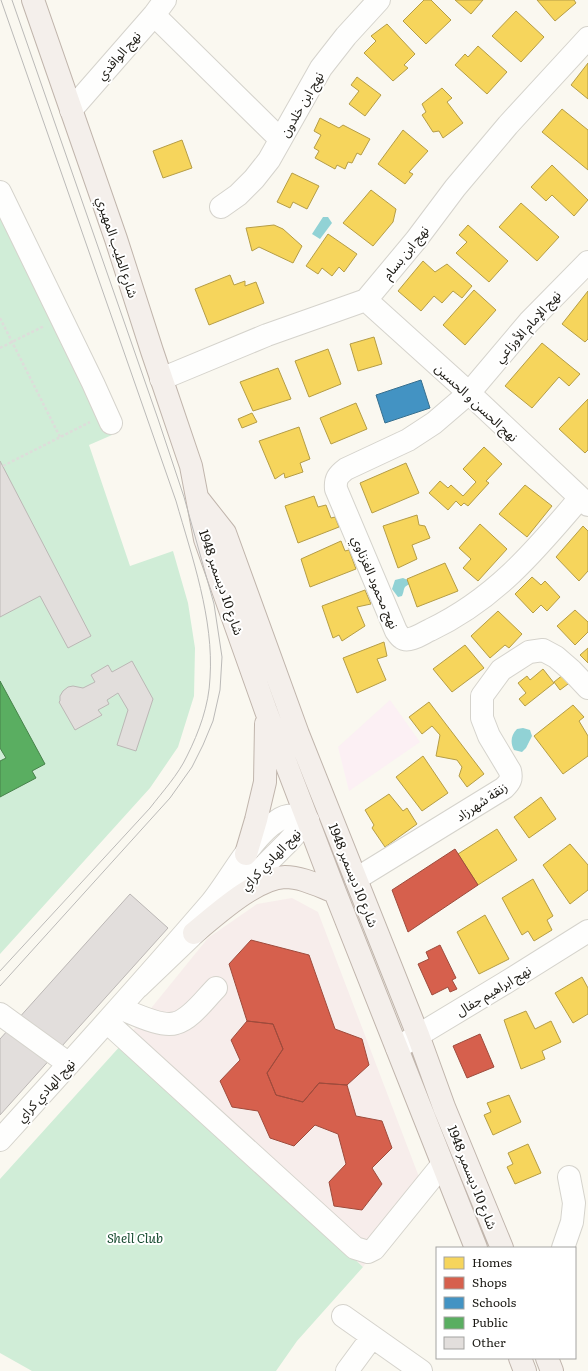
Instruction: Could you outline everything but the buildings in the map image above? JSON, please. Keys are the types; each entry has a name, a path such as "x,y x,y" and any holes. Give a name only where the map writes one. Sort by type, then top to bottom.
{"main road":[{"name":"شارع الطيب المهيري","path":"33,0 116,239 191,466 196,495"},
{"name":"شارع 10 ديسمبر 1948","path":"196,495 205,539 266,711 335,892 476,1247"},
{"name":"شارع 10 ديسمبر 1948","path":"196,495 225,533 298,734 418,1035 444,1107 502,1247"},
{"path":"246,854 265,782 266,711"},
{"path":"308,820 325,801"},
{"path":"308,820 321,823 336,830"},
{"path":"194,933 227,906 262,883 284,877 300,879 335,892"},
{"path":"520,1359 526,1371"},
{"path":"547,1359 552,1371"}],"street":[{"name":"نهج ابن خلدون","path":"221,207 254,179 268,160 321,68 346,36 379,0"},
{"name":"نهج الواقدي","path":"71,110 160,7"},
{"path":"160,7 280,139"},
{"name":"نهج ابن بسام","path":"366,300 416,240 455,188 508,125 588,38"},
{"path":"0,192 93,383 103,421"},
{"name":"نهج الإمام الأوزاعي","path":"469,393 529,322 588,262"},
{"path":"161,379 267,335 366,300"},
{"name":"نهج الحسن و الحسين","path":"366,300 469,393 584,501"},
{"name":"نهج محمود الغزناوي","path":"469,393 421,433 346,469 340,474 336,482 336,489 396,631 401,638 405,640 410,639 451,620 487,595 526,560 584,501"},
{"name":"زنقة شهرزاد","path":"356,879 433,833 504,788 509,783 511,777 510,771 489,736 482,718 482,696 501,670 529,652 543,650 556,657 588,688"},
{"name":"نهج الهادي كراي","path":"0,1140 113,1015 138,986 212,901 258,838 276,821 284,817 295,815 308,820 255,875 138,986"},
{"name":"نهج ابراهيم جفال","path":"397,1048 587,934"},
{"path":"113,1015 157,1023 175,1024 191,1014 216,988"},
{"path":"0,1014 69,1064"},
{"path":"113,1015 355,1248 368,1252 374,1249 442,1165"},
{"path":"563,1247 572,1222 574,1203 569,1177"},
{"path":"344,1316 421,1371"},
{"path":"347,1371 372,1337"}],"path":[{"path":"0,318 60,437"},
{"path":"0,348 48,324"},
{"path":"2,466 60,437 103,421"}],"shaded area":[{"path":"390,700 420,742 349,791 338,747"},
{"path":"292,898 318,912 424,1190 363,1267 122,1044 208,938 257,904"}],"green space":[{"path":"0,210 112,435 89,445 130,566 173,551 188,603 195,648 194,696 178,747 150,788 0,954"},
{"name":"Shell Club","path":"122,1044 363,1267 297,1341 276,1371 32,1371 0,1353 0,1179"}],"water":[{"path":"323,217 328,217 332,223 320,239 312,234"},
{"path":"403,578 410,581 411,584 405,587 402,596 398,597 392,589 395,580"},
{"path":"523,728 530,730 532,736 526,748 522,752 514,750 512,736 517,729"}],"tram line":[{"path":"0,971 150,808 170,783 187,756 196,737 208,698 210,678 209,633 205,611 195,566 176,501 1,0"},
{"path":"0,986 170,798 192,767 213,721 220,690 222,657 214,604 184,497 12,0"}]}
